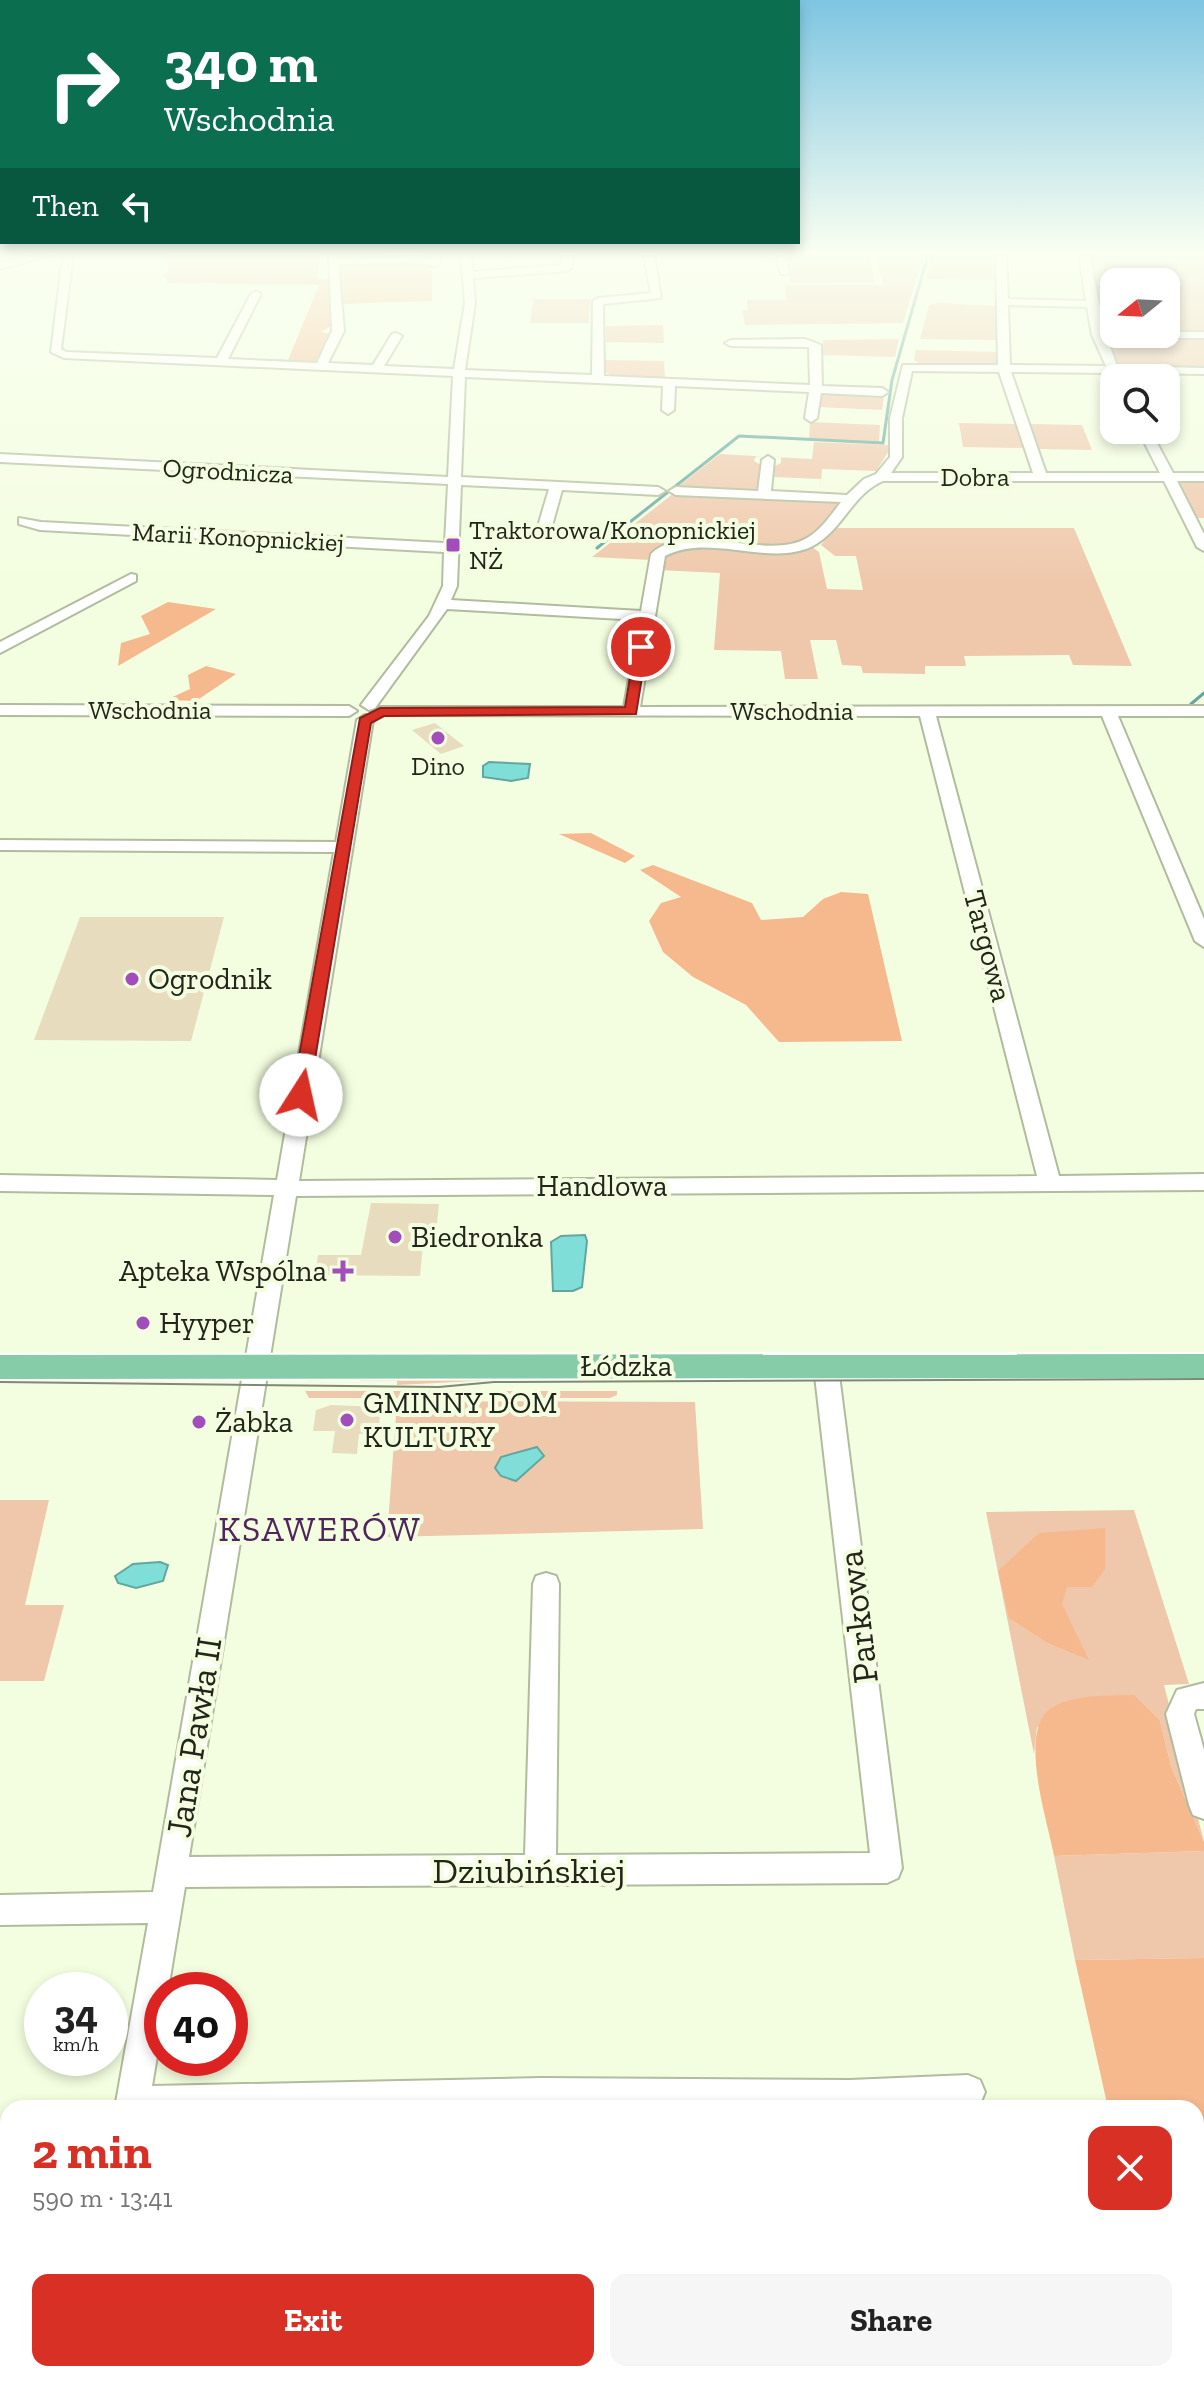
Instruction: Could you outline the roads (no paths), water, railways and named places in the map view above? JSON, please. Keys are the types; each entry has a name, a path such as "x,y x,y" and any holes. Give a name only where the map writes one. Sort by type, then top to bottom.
{"main road":[{"name":"Łódzka","path":"0,1367 1204,1366"}],"street":[{"path":"299,366 882,392"},
{"path":"376,370 378,366"},
{"path":"366,712 444,604 450,586 460,366"},
{"path":"598,366 598,380"},
{"path":"811,418 816,366"},
{"path":"631,711 658,554 664,548 692,546 780,549 809,543 821,536 867,483 881,477 896,457 896,418 907,367 1100,373"},
{"path":"1004,368 1041,477"},
{"path":"1180,372 1204,371"},
{"path":"668,410 669,383"},
{"path":"1151,444 1204,547"},
{"name":"Ogrodnicza","path":"0,458 658,491"},
{"path":"764,495 768,460"},
{"name":"Dobra","path":"881,477 1204,477"},
{"path":"543,533 557,486"},
{"path":"676,491 853,499"},
{"name":"Marii Konopnickiej","path":"24,521 40,526 452,548"},
{"path":"809,543 824,552"},
{"path":"5,640 131,578"},
{"path":"444,604 646,616"},
{"name":"Wschodnia","path":"0,710 1204,711"},
{"name":"Targowa","path":"927,711 1050,1182"},
{"path":"1108,711 1204,941"},
{"name":"Jana Pawła II","path":"134,2100 366,712"},
{"path":"3,845 344,847"},
{"name":"Handlowa","path":"0,1183 285,1188 1204,1182"},
{"name":"Parkowa","path":"826,1367 887,1868"},
{"path":"540,1870 546,1584"},
{"path":"1204,1696 1187,1698 1181,1704 1180,1714 1204,1805"},
{"name":"Dziubińskiej","path":"171,1872 887,1868"},
{"path":"0,1910 165,1907"},
{"path":"665,2100 968,2092"}],"water":[{"path":"489,762 530,764 528,778 511,781 483,777 483,766"},
{"path":"585,1235 582,1287 573,1291 553,1291 551,1242 561,1236"},
{"path":"537,1447 544,1456 516,1481 501,1476 495,1468 501,1457"},
{"path":"160,1562 168,1565 163,1581 136,1588 118,1583 115,1576 133,1564"}],"waterway":[{"path":"597,548 739,436 883,443 896,366"},
{"path":"1191,704 1204,693"}],"tram line":[{"path":"0,1382 439,1387 494,1382 1204,1379"}],"place":[{"name":"Traktorowa/Konopnickiej NŻ","path":"453,545"},
{"name":"Dino","path":"438,738"},
{"name":"Ogrodnik","path":"132,979"},
{"name":"Biedronka","path":"395,1237"},
{"name":"Apteka Wspólna","path":"343,1271"},
{"name":"Hyyper","path":"143,1323"},
{"name":"GMINNY DOM KULTURY","path":"347,1420"},
{"name":"Żabka","path":"199,1422"}],"district":[{"name":"KSAWERÓW","path":"320,1529"}]}
